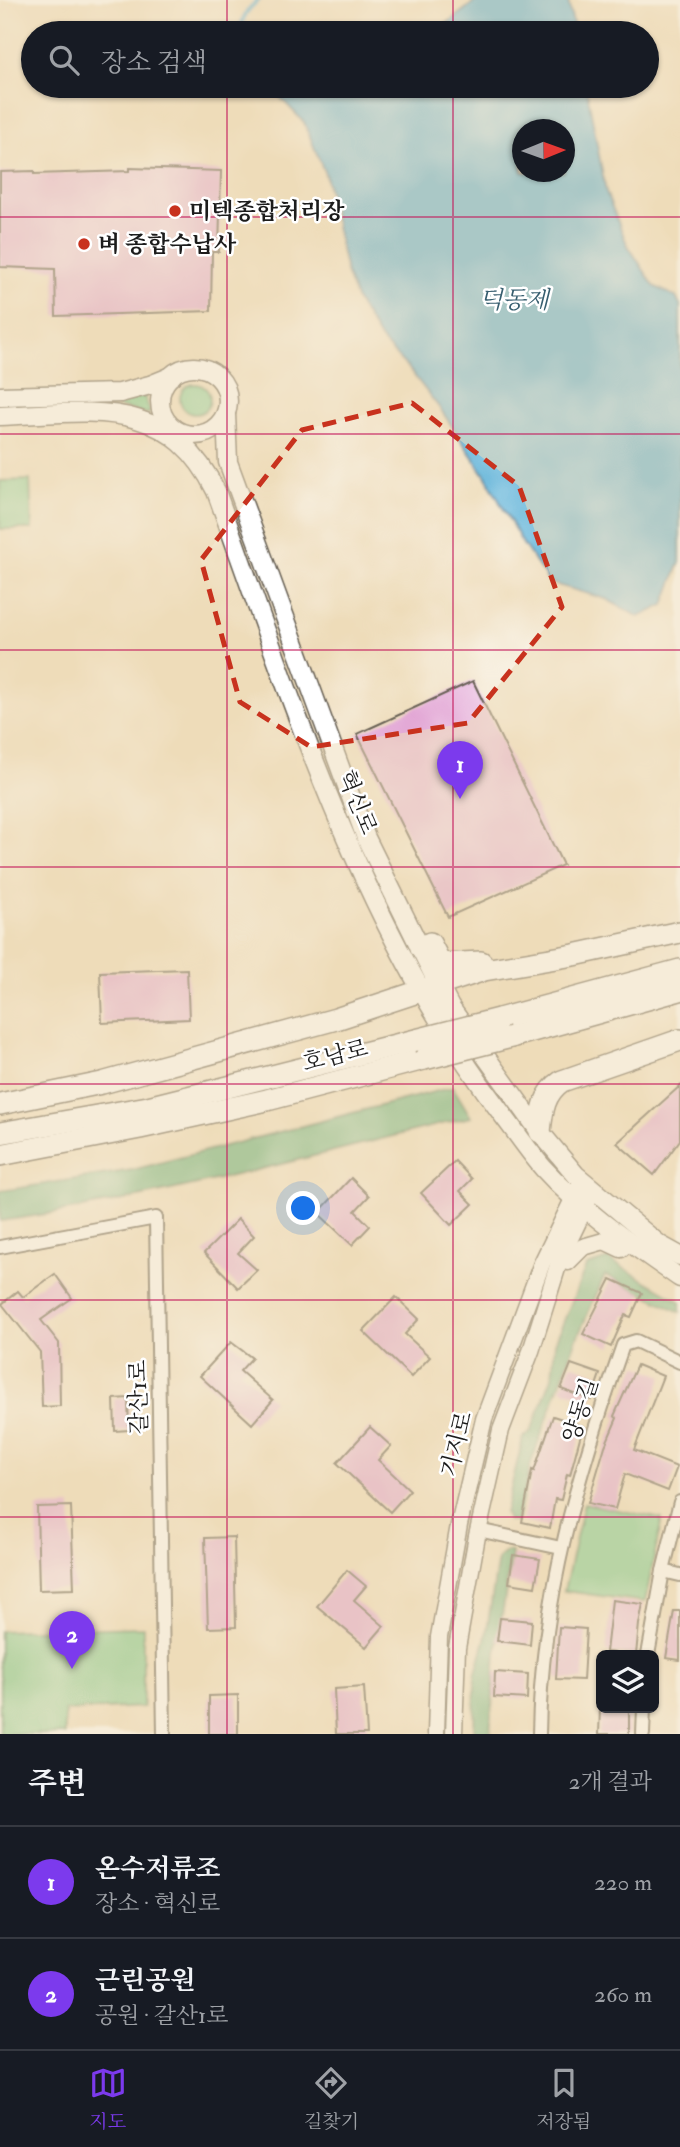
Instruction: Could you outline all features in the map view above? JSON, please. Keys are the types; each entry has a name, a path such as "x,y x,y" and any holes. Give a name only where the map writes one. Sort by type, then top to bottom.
{"highway":[{"path":"0,1104 102,1083 336,1019 484,970 574,955 680,932"},
{"path":"421,948 430,943 441,964 481,962 484,970"},
{"name":"호남로","path":"0,1133 148,1107 680,970"},
{"name":"호남로","path":"0,1155 191,1117 511,1037 680,990"},
{"path":"540,1132 541,1113 551,1089 556,1085 567,1078 680,1040"}],"main road":[{"name":"혁신로","path":"0,396 120,393 150,386 190,367 201,368 220,379 226,388 228,399 228,462 366,838 388,887 421,948 429,988 450,1007 540,1132 588,1186 660,1245 680,1256"},
{"name":"혁신로","path":"172,376 163,386 160,407 176,434 206,470 216,491 349,846 429,988 476,1081 555,1180 579,1203 680,1278"},
{"path":"0,416 119,413 176,434 208,433 217,427 226,414"}],"street":[{"path":"555,1180 562,1204 559,1226"},
{"name":"기지로","path":"454,1734 457,1648 478,1530 501,1430 531,1351 579,1203 588,1186"},
{"name":"기지로","path":"436,1734 439,1637 459,1525 484,1419 542,1264 559,1226 579,1203"},
{"name":"갈산1로","path":"0,1247 156,1218 164,1734"},
{"path":"560,1259 568,1262 583,1247 604,1241 621,1249 629,1242"},
{"name":"양동길","path":"539,1734 546,1634 561,1548 601,1408 623,1345 636,1341 680,1362"},
{"path":"649,1650 663,1572 680,1502"},
{"path":"478,1530 561,1548"},
{"path":"663,1572 680,1575"},
{"path":"643,1734 644,1713"}],"highlighted area":[{"path":"412,403 519,486 562,607 468,723 311,747 240,702 201,560 302,430"}],"green space":[{"path":"195,384 206,388 210,399 206,410 195,414 184,410 180,399 184,388"},
{"path":"144,396 149,414 118,407 118,399"},
{"path":"30,480 32,529 0,529 0,481"},
{"path":"453,1087 471,1117 178,1189 0,1221 0,1191 132,1170"},
{"path":"608,1259 680,1301 680,1312 605,1275 577,1338 531,1463 517,1522 508,1521 505,1513 523,1438 531,1431 552,1377 555,1343 586,1266"},
{"path":"584,1503 662,1519 645,1602 564,1591"},
{"path":"506,1551 512,1552 496,1653 490,1734 474,1734 475,1676 486,1636 498,1558"},
{"path":"143,1627 143,1707 65,1711 65,1734 0,1734 0,1631"}],"water":[{"path":"477,0 568,0 572,21 450,21"},
{"name":"덕동제","path":"281,98 588,98 606,192 627,244 654,286 676,297 680,305 680,562 664,605 639,617 606,599 550,583 523,544 485,475 441,410 409,369 381,340 357,301 346,272 325,174 304,122"}],"building":[{"path":"129,168 221,171 219,252 212,252 211,311 56,316 55,269 0,267 0,172 34,171 34,174 129,171"},
{"path":"473,681 563,865 448,917 357,734"},
{"path":"187,969 189,1019 102,1023 100,972"},
{"path":"680,1086 680,1140 654,1175 617,1143"},
{"path":"455,1161 472,1179 460,1191 473,1204 451,1225 421,1193"},
{"path":"351,1178 369,1196 355,1211 370,1226 352,1245 318,1213"},
{"path":"238,1219 254,1236 238,1253 257,1270 238,1288 204,1253"},
{"path":"55,1274 72,1298 41,1320 59,1343 60,1406 42,1407 40,1352 2,1304 18,1291 23,1297"},
{"path":"611,1279 642,1293 631,1317 625,1315 611,1347 583,1334"},
{"path":"396,1297 419,1319 405,1334 430,1357 411,1377 363,1331"},
{"path":"231,1342 252,1358 240,1371 273,1400 252,1424 200,1376"},
{"path":"571,1364 600,1374 591,1400 561,1389"},
{"path":"637,1365 663,1376 634,1450 677,1467 668,1491 625,1474 615,1509 588,1503 605,1446 617,1418 614,1416"},
{"path":"128,1398 129,1430 115,1431 114,1399"},
{"path":"553,1416 583,1426 561,1500 555,1499 550,1528 522,1522 532,1470 534,1471"},
{"path":"370,1427 391,1446 378,1460 410,1490 390,1512 337,1463"},
{"path":"71,1506 74,1589 39,1590 37,1507"},
{"path":"234,1537 236,1627 208,1628 205,1538"},
{"path":"513,1555 540,1559 535,1587 509,1583"},
{"path":"347,1570 366,1586 354,1600 384,1626 366,1647 317,1606"},
{"path":"612,1600 643,1604 636,1650 606,1650"},
{"path":"674,1611 680,1611 680,1660 666,1658"},
{"path":"500,1618 532,1621 530,1645 497,1641"},
{"path":"559,1627 586,1629 583,1680 556,1679"},
{"path":"495,1672 528,1674 527,1699 494,1697"},
{"path":"364,1687 367,1734 336,1734 334,1689"},
{"path":"238,1695 238,1734 209,1734 209,1696"},
{"path":"600,1713 629,1713 629,1734 599,1734"}],"waterway":[{"path":"243,21 259,0"}],"place":[{"name":"미텍종합처리장","path":"175,211"},
{"name":"벼 종합수납사","path":"84,244"},
{"name":"온수저류조","path":"460,799"},
{"name":"근린공원","path":"72,1669"}]}
